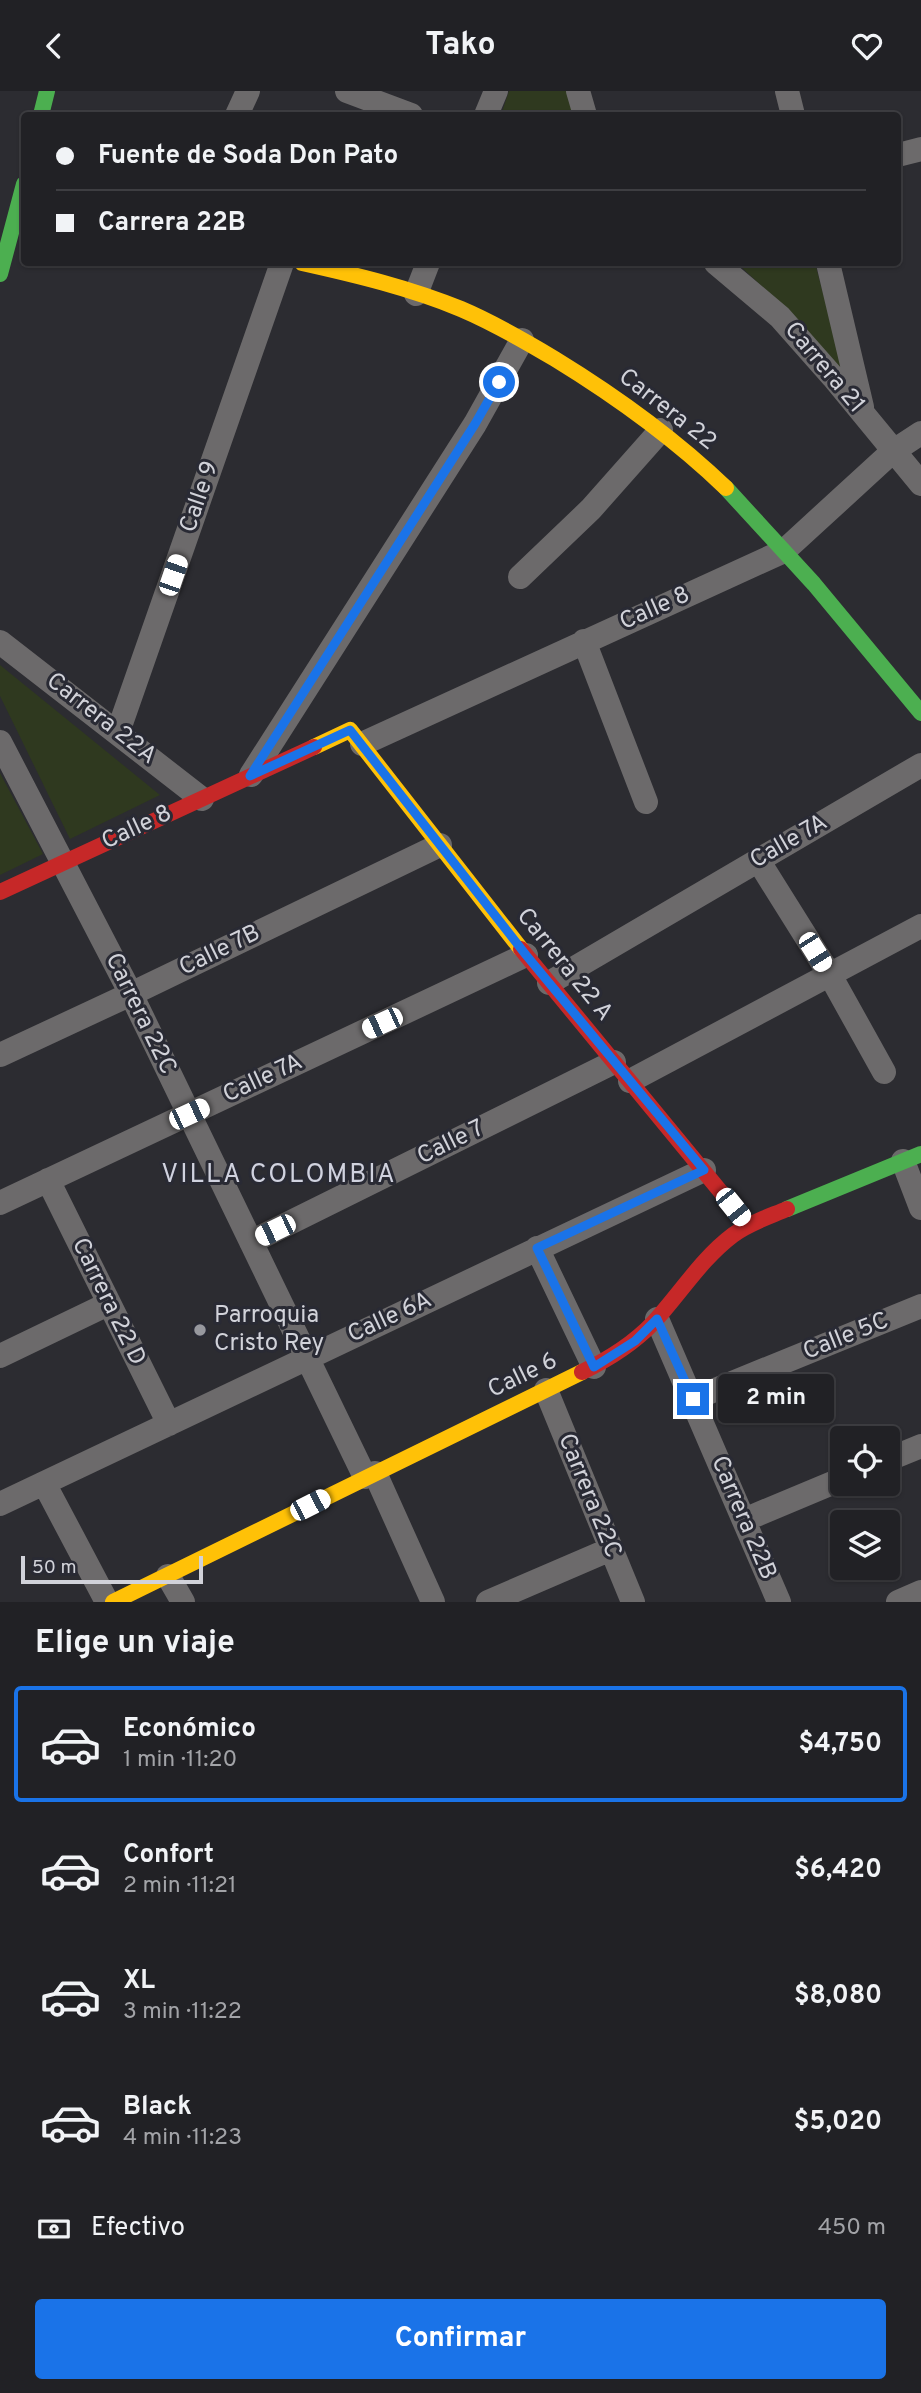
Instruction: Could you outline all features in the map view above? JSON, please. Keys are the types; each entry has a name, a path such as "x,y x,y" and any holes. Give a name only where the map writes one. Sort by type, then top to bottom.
{"street":[{"path":"42,112 47,91"},
{"path":"238,112 248,91"},
{"path":"347,91 403,112"},
{"path":"487,112 496,91"},
{"path":"787,91 792,112"},
{"path":"901,154 921,149"},
{"path":"0,191 21,193"},
{"path":"0,274 21,200"},
{"name":"Calle 9","path":"118,732 281,266"},
{"name":"Carrera 22","path":"313,266 415,293 458,308 522,339 622,401 661,430 723,486 784,551 921,713"},
{"path":"415,293 427,266"},
{"name":"Carrera 21","path":"720,266 744,283 780,317 921,484"},
{"path":"829,266 863,414"},
{"path":"250,776 475,424 522,339"},
{"path":"520,577 591,509 661,430"},
{"name":"Calle 8","path":"0,892 250,776 356,737 584,641 784,551 892,452 921,433"},
{"path":"584,641 646,802"},
{"name":"Carrera 22A","path":"0,642 202,799"},
{"name":"Carrera 22 A","path":"356,737 526,955 748,1225"},
{"name":"Carrera 22C","path":"0,742 131,994 307,1357 433,1602"},
{"name":"Calle 7A","path":"549,983 921,765"},
{"name":"Calle 7B","path":"0,1055 440,845"},
{"path":"758,860 830,975 884,1072"},
{"path":"630,1081 921,926"},
{"name":"Calle 7A","path":"0,1203 526,955"},
{"name":"Calle 7","path":"251,1242 614,1062"},
{"path":"912,1158 921,1208"},
{"name":"Calle 6","path":"113,1602 594,1367 635,1341 721,1244 748,1225 912,1158"},
{"name":"Calle 6A","path":"0,1503 704,1170"},
{"name":"Carrera 22 D","path":"48,1180 169,1424"},
{"path":"537,1248 594,1367"},
{"path":"0,1356 108,1304"},
{"name":"Calle 5C","path":"693,1399 921,1306"},
{"name":"Carrera 22B","path":"657,1319 779,1602"},
{"name":"Carrera 22C","path":"546,1390 634,1602"},
{"path":"900,1455 921,1446"},
{"path":"44,1483 107,1602"},
{"path":"744,1520 830,1484"},
{"path":"488,1602 611,1549"},
{"path":"168,1576 183,1602"},
{"path":"898,1602 921,1592"}],"green space":[{"path":"509,91 567,91 574,112 502,112"},
{"path":"740,266 816,266 845,376 795,317"},
{"path":"0,665 160,795 70,839 0,696"},
{"path":"0,773 43,854 0,875"}],"traffic: fast":[{"path":"42,112 47,91"},
{"path":"0,274 21,195"},
{"path":"726,488 814,584 921,713"},
{"path":"787,1209 921,1154"}],"traffic: slow":[{"path":"315,266 422,295 497,326 623,403 686,452 726,488"},
{"path":"314,747 350,730 521,949"},
{"path":"113,1602 582,1372"}],"traffic: jam":[{"path":"0,892 314,747"},
{"path":"521,949 748,1225"},
{"path":"582,1372 620,1351 645,1331 721,1244 752,1224 787,1209"}],"place":[{"name":"Parroquia Cristo Rey","path":"200,1330"}],"district":[{"name":"VILLA COLOMBIA","path":"279,1175"}],"route":[{"path":"499,382 475,424 250,776 350,730 526,955 704,1170 537,1248 594,1367 635,1341 657,1319 693,1399"}]}
